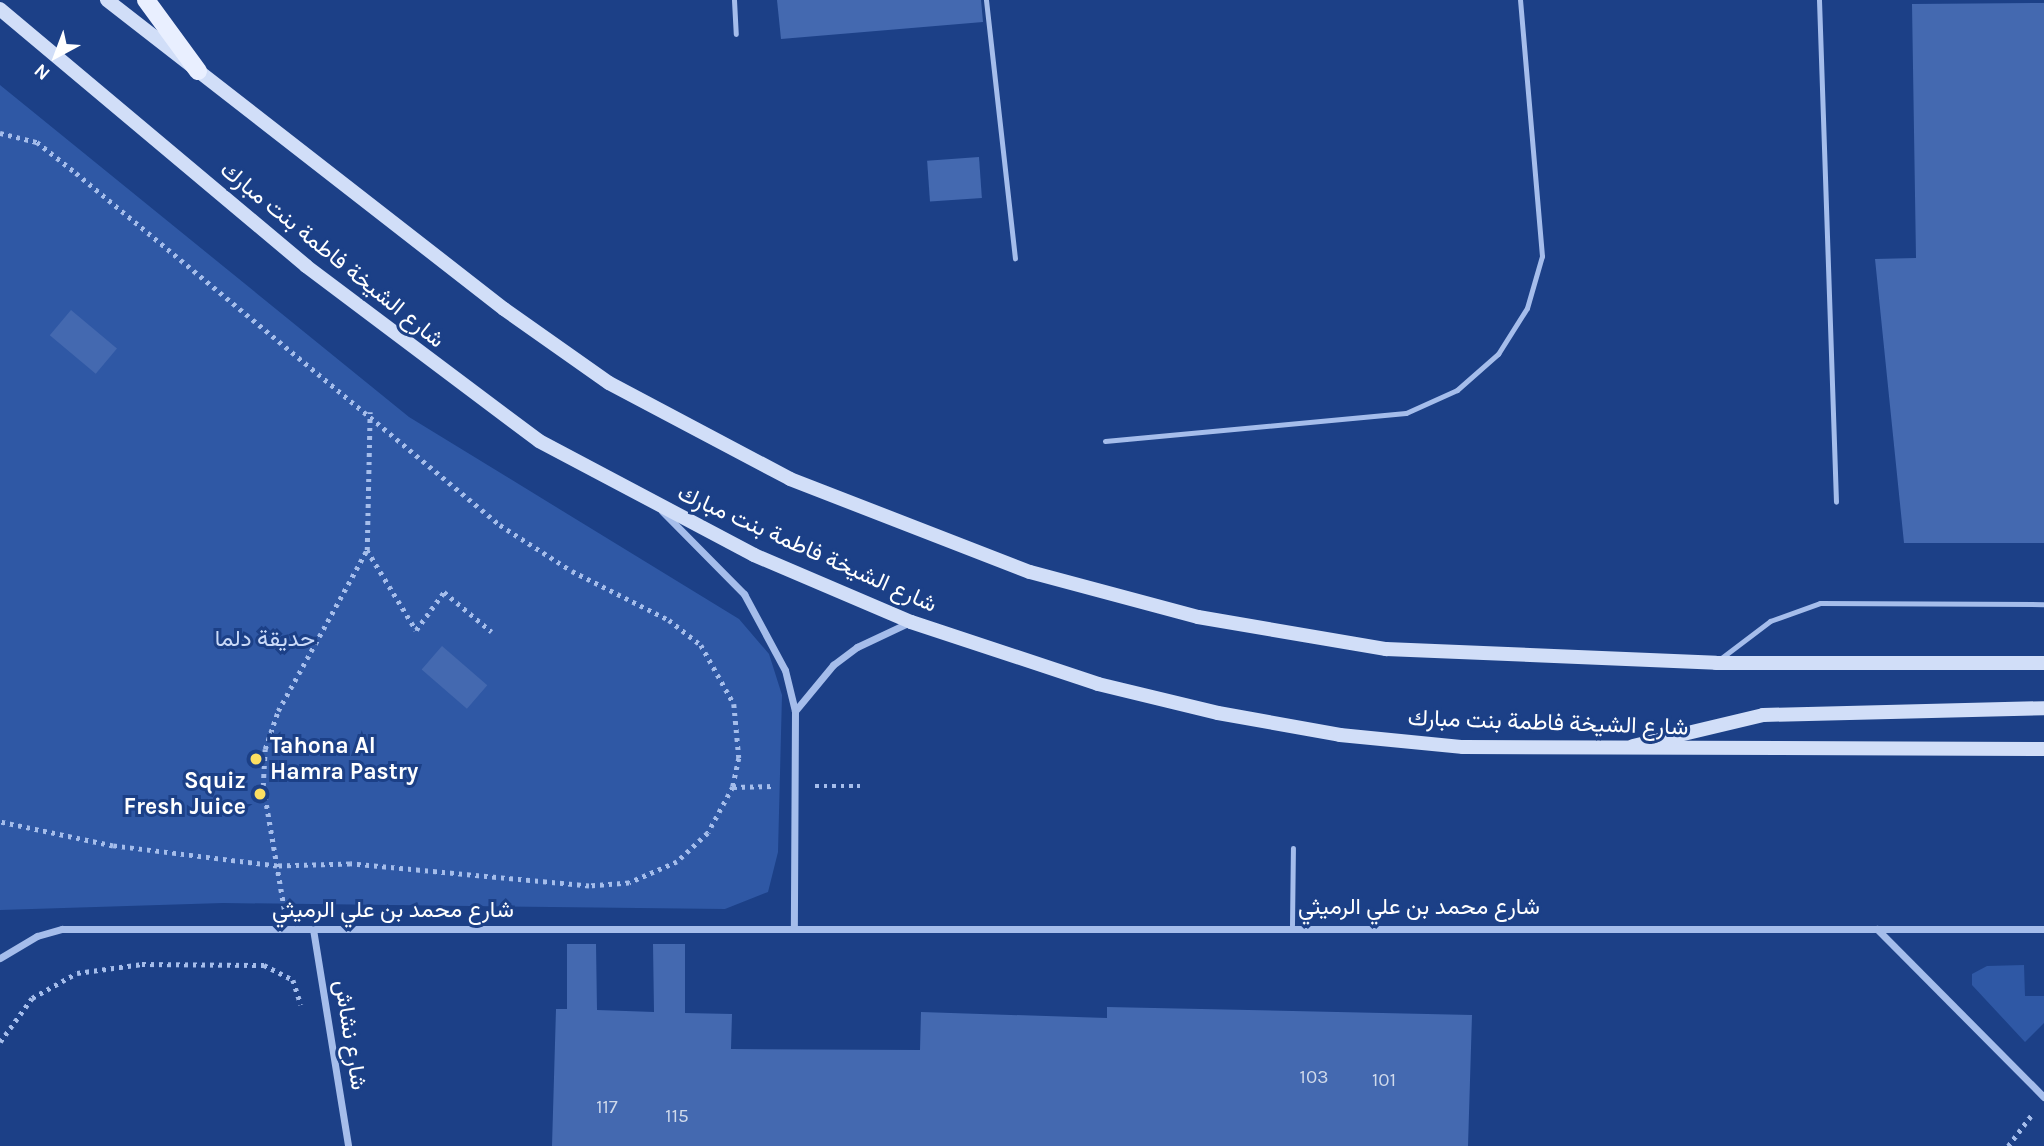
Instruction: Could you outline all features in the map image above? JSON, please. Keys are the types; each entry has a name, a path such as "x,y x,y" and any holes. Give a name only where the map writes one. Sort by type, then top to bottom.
{"main road":[{"path":"107,0 609,383 790,479 948,543 1119,599 1386,649 1716,663 2044,663"},
{"path":"146,0 198,71"},
{"name":"شارع الشيخة فاطمة بنت مبارك","path":"0,9 421,357 539,441 657,508 911,622 1098,684 1231,716 1463,747 1622,750 2044,749"},
{"path":"1622,750 1716,723 1763,715 2044,708"}],"street":[{"path":"657,508 744,594 772,640 796,711 794,927"},
{"path":"796,711 841,659 911,622"},
{"name":"شارع محمد بن علي الرميثي","path":"0,958 37,936 62,929 1292,925 2044,929"},
{"name":"شارع نشاش","path":"313,929 348,1146"},
{"path":"1877,929 2044,1097"}],"lane":[{"path":"734,0 736,34"},
{"path":"986,0 1016,258"},
{"path":"1105,441 1406,413 1457,390 1498,354 1527,309 1542,256 1520,0"},
{"path":"1819,0 1836,502"},
{"path":"1716,663 1770,621 1820,603 2044,604"},
{"path":"1292,925 1293,848"}],"path":[{"path":"0,134 37,142 370,412 500,525 572,571 669,620 701,645 734,704 739,758 733,787 708,833 685,855 629,883 589,886 350,864 277,866 113,846 0,822"},
{"path":"288,930 262,786 265,749 278,710 367,550 370,412"},
{"path":"367,550 416,630 444,592 492,632"},
{"path":"0,1042 32,998 77,973 142,964 264,965 292,979 304,1016"},
{"path":"2008,1146 2037,1108"}],"green space":[{"name":"حديقة دلما","path":"0,85 409,417 739,619 769,654 782,695 778,852 768,892 725,909 223,903 0,910"},
{"path":"2024,965 2025,996 2044,996 2044,1023 2025,1042 1972,985 1972,974 1987,966"}],"building":[{"path":"777,0 981,0 983,22 781,39"},
{"path":"2044,3 2044,543 1904,543 1875,259 1916,258 1912,4"},
{"path":"979,157 982,198 930,202 927,161"},
{"path":"71,310 117,349 96,374 50,335"},
{"path":"442,646 487,685 467,709 422,669"},
{"path":"567,944 596,944 597,1010 654,1012 653,944 685,944 685,1013 732,1014 731,1049 920,1050 921,1012 1107,1018 1107,1007 1472,1015 1468,1146 552,1146 556,1009 567,1009"}],"place":[{"name":"Tahona Al Hamra Pastry","path":"256,759"},
{"name":"Squiz Fresh Juice","path":"260,794"}]}
